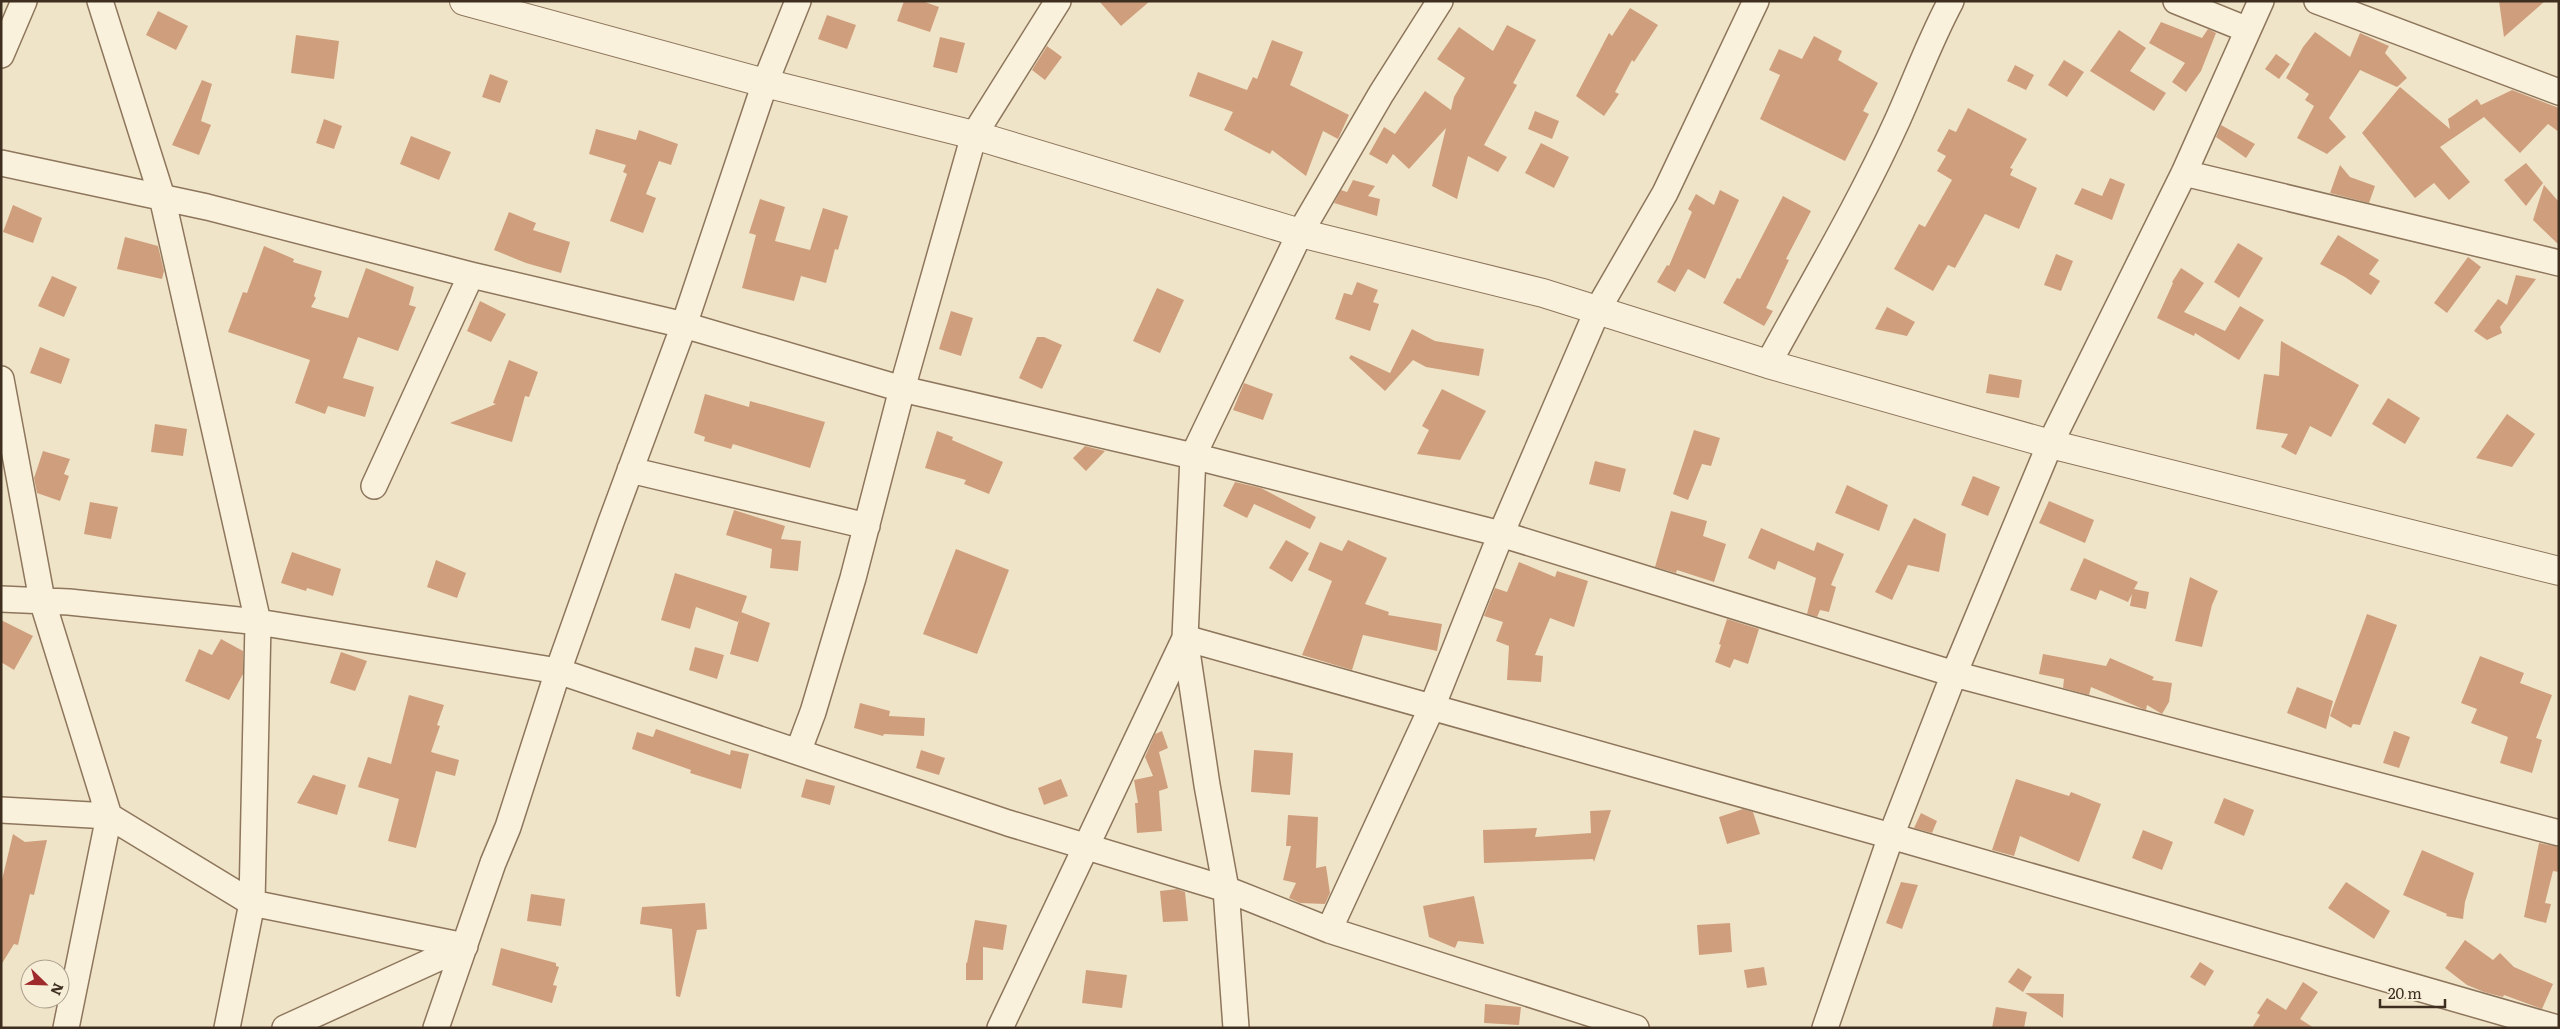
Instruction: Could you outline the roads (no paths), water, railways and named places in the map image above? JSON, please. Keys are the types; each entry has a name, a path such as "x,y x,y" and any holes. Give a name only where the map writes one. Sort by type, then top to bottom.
{"street":[{"path":"1,55 24,1"},
{"path":"100,1 162,197 258,622 252,903 227,1028"},
{"path":"464,1 764,83 974,135 1300,233 1533,290 1768,364 2050,444 2559,571"},
{"path":"436,1028 493,863 508,827 558,671 684,325 764,83 798,1"},
{"path":"798,752 813,712 867,526 902,389 974,135 1058,1"},
{"path":"1236,1028 1226,889 1185,638 1193,456 1300,233 1381,94 1440,1"},
{"path":"1329,930 1432,707 1500,534 1598,309 1665,193 1756,1"},
{"path":"1768,364 1845,224 1898,119 1930,41 1951,1"},
{"path":"2176,1 2248,30"},
{"path":"1825,1028 1890,836 1954,674 2050,444 2184,173 2261,1"},
{"path":"2317,1 2559,92"},
{"path":"1,163 162,197 471,275 684,325 902,389 1193,456 1500,534 1954,674 2559,833"},
{"path":"2184,173 2559,263"},
{"path":"374,486 471,275"},
{"path":"1,379 42,600 109,816 66,1028"},
{"path":"630,470 867,526"},
{"path":"1,599 42,600 258,622 558,671 1008,823 1226,889 1329,930 1636,1028"},
{"path":"1185,638 1890,836 2556,1028"},
{"path":"1000,1028 1185,638"},
{"path":"1,810 109,816 252,903 465,946"},
{"path":"285,1028 465,946"}]}
